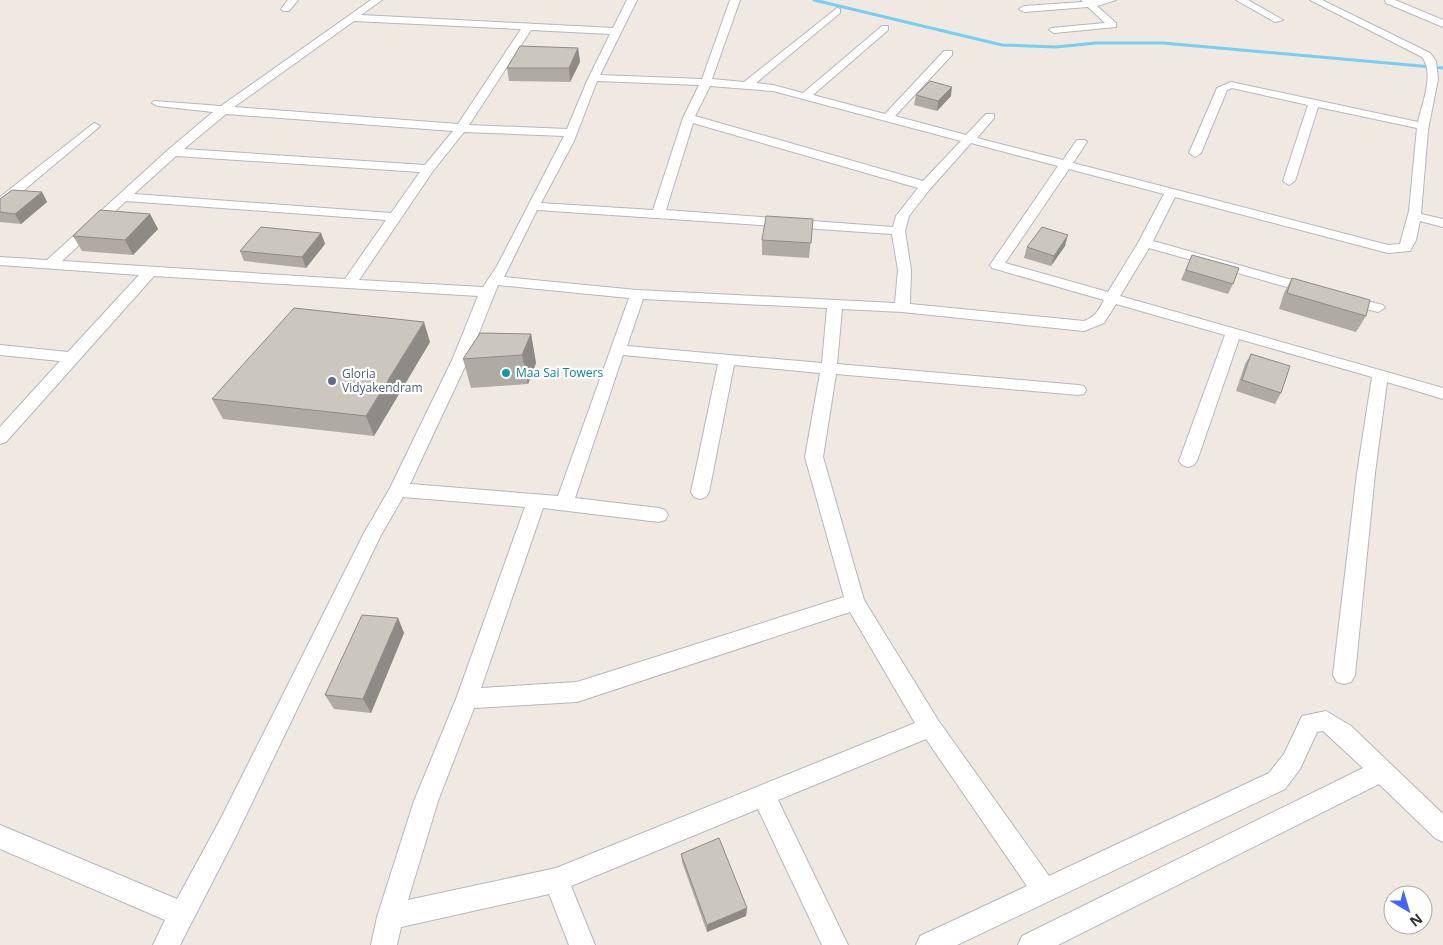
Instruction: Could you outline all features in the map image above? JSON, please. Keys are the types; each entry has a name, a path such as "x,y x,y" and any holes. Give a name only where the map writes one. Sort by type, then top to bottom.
{"street":[{"path":"286,9 293,0"},
{"path":"50,265 173,152 223,110 377,0"},
{"path":"166,945 227,830 373,533 398,490 461,358 492,287 571,133 594,78 632,0"},
{"path":"658,214 689,118 706,82 736,0"},
{"path":"1024,8 1111,0"},
{"path":"1241,0 1278,20"},
{"path":"594,78 748,84 806,96 1388,249 1405,248 1409,244 1414,216 1422,126 1438,92 1434,61 1426,55 1315,0"},
{"path":"1389,1 1443,24"},
{"path":"1054,30 1113,25 1088,2"},
{"path":"748,84 837,10"},
{"path":"354,18 618,31"},
{"path":"350,283 428,169 461,128 528,26"},
{"path":"806,96 885,28"},
{"path":"887,118 948,53"},
{"path":"1195,153 1222,88 1226,86 1239,86 1422,126"},
{"path":"1289,181 1314,102"},
{"path":"158,103 223,110 461,128 571,133"},
{"path":"902,308 906,276 905,257 898,231 903,216 926,186 990,116"},
{"path":"689,118 926,186"},
{"path":"0,203 94,126"},
{"path":"1081,142 997,265 1380,374 1443,394"},
{"path":"173,152 428,169"},
{"path":"7,184 22,185"},
{"path":"0,261 150,272 350,283 492,287 902,308 1084,326 1101,320 1145,243 1170,192"},
{"path":"123,197 395,217"},
{"path":"533,206 898,231"},
{"path":"1414,216 1443,223"},
{"path":"1145,243 1378,308"},
{"path":"0,438 150,272"},
{"path":"564,503 637,294"},
{"path":"835,305 829,367 814,457 855,602 930,727 1044,890"},
{"path":"1188,460 1234,333"},
{"path":"0,350 72,357"},
{"path":"618,350 1078,390"},
{"path":"700,492 727,359"},
{"path":"1344,675 1366,473 1380,374"},
{"path":"398,490 564,503 659,515"},
{"path":"384,945 390,918 426,801 468,698 536,502"},
{"path":"468,698 577,692 855,602"},
{"path":"929,945 1277,781 1287,773 1302,735 1310,723 1326,721 1343,733 1443,830"},
{"path":"390,918 556,880 930,727"},
{"path":"1031,945 1383,770"},
{"path":"763,795 836,945"},
{"path":"0,837 181,914"},
{"path":"556,880 582,945"}],"building":[{"path":"520,46 578,48 569,68 507,68"},
{"path":"930,81 952,87 938,101 916,95"},
{"path":"12,190 42,192 15,214 0,212 0,199"},
{"path":"100,210 150,214 125,240 73,236"},
{"path":"766,216 813,219 811,243 762,240"},
{"path":"261,227 321,233 302,257 240,251"},
{"path":"1042,227 1068,235 1054,256 1027,247"},
{"path":"1192,255 1239,268 1233,284 1186,270"},
{"path":"1292,278 1370,300 1366,316 1287,293"},
{"name":"Gloria Vidyakendram","path":"294,308 424,322 366,416 212,399"},
{"path":"480,333 531,334 522,355 463,359"},
{"path":"1251,354 1290,366 1281,393 1242,380"},
{"path":"362,615 398,618 363,699 325,695"},
{"path":"719,838 747,908 707,925 681,854"}],"waterway":[{"path":"814,0 1002,45 1056,47 1096,43 1163,43 1443,68"}],"place":[{"name":"Maa Sai Towers","path":"506,373"},
{"name":"Gloria Vidyakendram","path":"332,381"}]}
